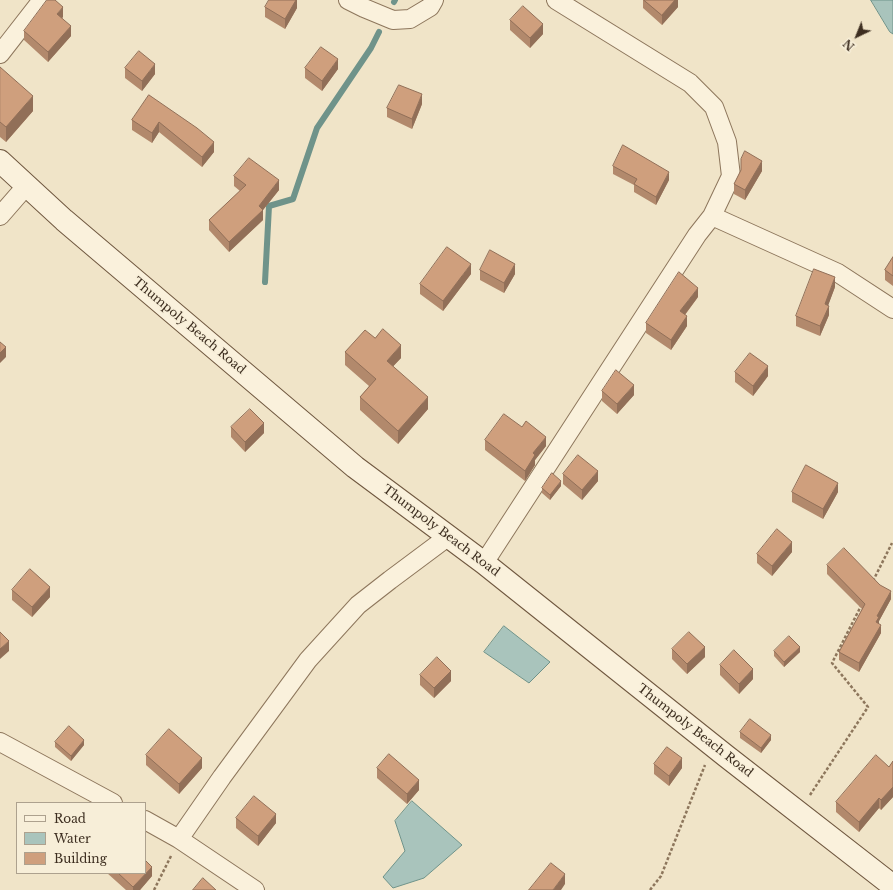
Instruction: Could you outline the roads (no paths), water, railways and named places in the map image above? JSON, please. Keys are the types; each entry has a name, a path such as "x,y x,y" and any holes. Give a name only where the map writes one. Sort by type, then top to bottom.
{"main road":[{"name":"Thumpoly Beach Road","path":"0,162 64,220 355,467 450,536 893,886"}],"street":[{"path":"0,54 42,0"},
{"path":"348,0 394,20 410,19 430,7 434,0"},
{"path":"484,564 693,242 712,216 731,176 728,142 714,107 690,83 556,0"},
{"path":"0,216 27,185"},
{"path":"712,216 838,273 893,309"},
{"path":"179,839 222,777 308,660 358,605 450,536"},
{"path":"0,742 111,802"},
{"path":"146,821 179,839 255,890"}],"water":[{"path":"871,0 893,0 893,34 890,32"},
{"path":"504,626 550,662 529,683 484,652"},
{"path":"412,801 462,845 424,878 393,888 383,877 405,851 395,821"}],"waterway":[{"path":"265,282 269,206 293,199 317,128 371,48 379,32"}]}
